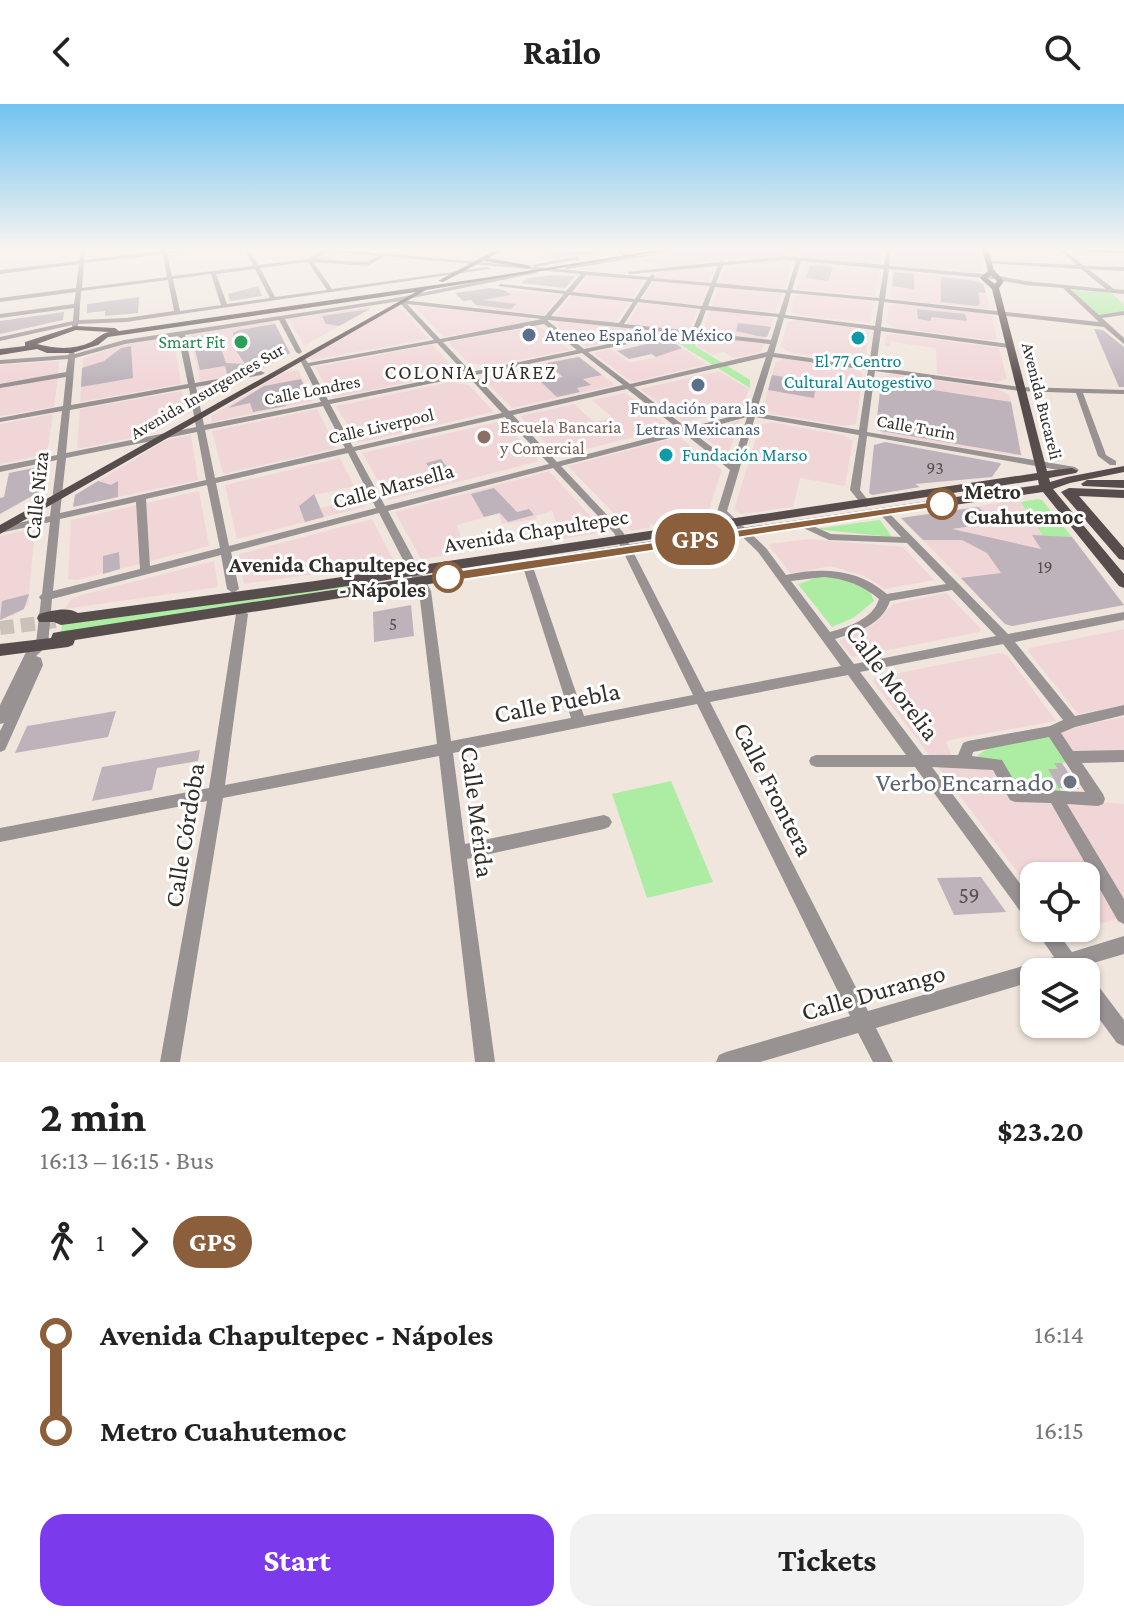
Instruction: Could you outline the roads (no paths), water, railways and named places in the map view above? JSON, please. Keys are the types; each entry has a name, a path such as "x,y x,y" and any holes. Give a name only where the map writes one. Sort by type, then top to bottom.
{"main road":[{"path":"38,344 47,350 72,354 106,334 384,294"},
{"name":"Avenida Insurgentes Sur","path":"0,520 163,436 261,373 302,358 407,294"},
{"name":"Avenida Insurgentes Sur","path":"0,530 142,441 302,358 412,294"},
{"name":"Avenida Bucareli","path":"996,294 1045,483 1124,583"},
{"path":"0,350 38,344 75,325 92,327 106,334"},
{"name":"Avenida Chapultepec","path":"738,528 800,524 883,512 1045,483 1075,470 1120,465"},
{"name":"Avenida Chapultepec","path":"61,620 418,576 738,528 866,504 1067,480 1120,465"},
{"path":"1045,483 1124,484"},
{"path":"1045,483 1069,492 1124,494"},
{"path":"1069,492 1124,556"},
{"name":"Avenida Chapultepec","path":"418,576 527,564 623,544"},
{"name":"Avenida Chapultepec","path":"44,618 233,589 382,581"},
{"name":"Avenida Chapultepec","path":"0,650 34,653 242,614 382,581"},
{"name":"Avenida Chapultepec","path":"58,637 382,581"}],"street":[{"path":"0,300 49,294"},
{"path":"75,325 78,294"},
{"path":"173,294 177,312"},
{"path":"220,294 224,305"},
{"path":"271,294 273,298"},
{"path":"0,339 75,325 304,294"},
{"path":"302,358 438,341 546,320 568,294 782,316 1009,346"},
{"path":"620,326 641,294"},
{"path":"694,334 711,294"},
{"path":"738,528 721,508 789,294"},
{"path":"809,294 1106,325"},
{"path":"866,504 855,490 883,294"},
{"path":"1071,294 1124,342"},
{"path":"0,362 72,354 124,342 391,301 773,342"},
{"name":"Calle Frontera","path":"402,302 618,532 883,1062"},
{"path":"0,316 76,306"},
{"path":"1097,317 1124,313"},
{"path":"281,318 418,576"},
{"path":"546,320 734,468"},
{"name":"Calle Londres","path":"0,469 677,332"},
{"path":"181,333 233,589"},
{"name":"Calle Niza","path":"0,746 37,665 34,653 44,618 72,354"},
{"path":"769,354 1020,389 1124,392"},
{"name":"Calle Liverpool","path":"0,530 769,354"},
{"path":"0,420 261,373"},
{"path":"0,386 69,374"},
{"path":"1079,391 1102,456 1120,465"},
{"name":"Calle Marsella","path":"45,597 751,414"},
{"name":"Calle Turin","path":"751,414 1075,470"},
{"path":"141,498 145,570"},
{"path":"883,512 1006,639 1072,722"},
{"path":"800,524 829,537 910,540"},
{"name":"Calle Morelia","path":"738,528 762,550 1020,897"},
{"path":"527,564 579,722"},
{"path":"784,579 819,572 837,573 858,580 885,598 956,586"},
{"name":"Calle Mérida","path":"418,576 446,748 485,1062"},
{"path":"827,637 861,625 882,608 885,598"},
{"name":"Calle Córdoba","path":"170,1062 216,793 242,614"},
{"name":"Calle Puebla","path":"0,835 1124,616"},
{"path":"0,719 34,653"},
{"path":"963,761 968,747 1052,731 1072,722 1124,710"},
{"path":"816,761 963,761 997,764 1015,795 1098,799 1052,731"},
{"path":"1072,757 1124,756"},
{"path":"1055,797 1124,915"},
{"path":"459,853 604,822"},
{"name":"Calle Durango","path":"1093,958 1124,945"},
{"name":"Calle Durango","path":"726,1062 1020,976"},
{"path":"1100,1004 1124,1036"}],"tunnel":[{"path":"0,628 57,621"}],"place":[{"name":"Ateneo Español de México","path":"529,335"},
{"name":"El 77 Centro Cultural Autogestivo","path":"858,338"},
{"name":"Smart Fit","path":"241,342"},
{"name":"Fundación para las Letras Mexicanas","path":"698,385"},
{"name":"Escuela Bancaria y Comercial","path":"484,437"},
{"name":"Fundación Marso","path":"666,455"},
{"name":"Metro Cuahutemoc","path":"942,504"},
{"name":"Avenida Chapultepec - Nápoles","path":"448,577"},
{"name":"Verbo Encarnado","path":"1070,782"}],"district":[{"name":"COLONIA JUÁREZ","path":"471,372"}]}
